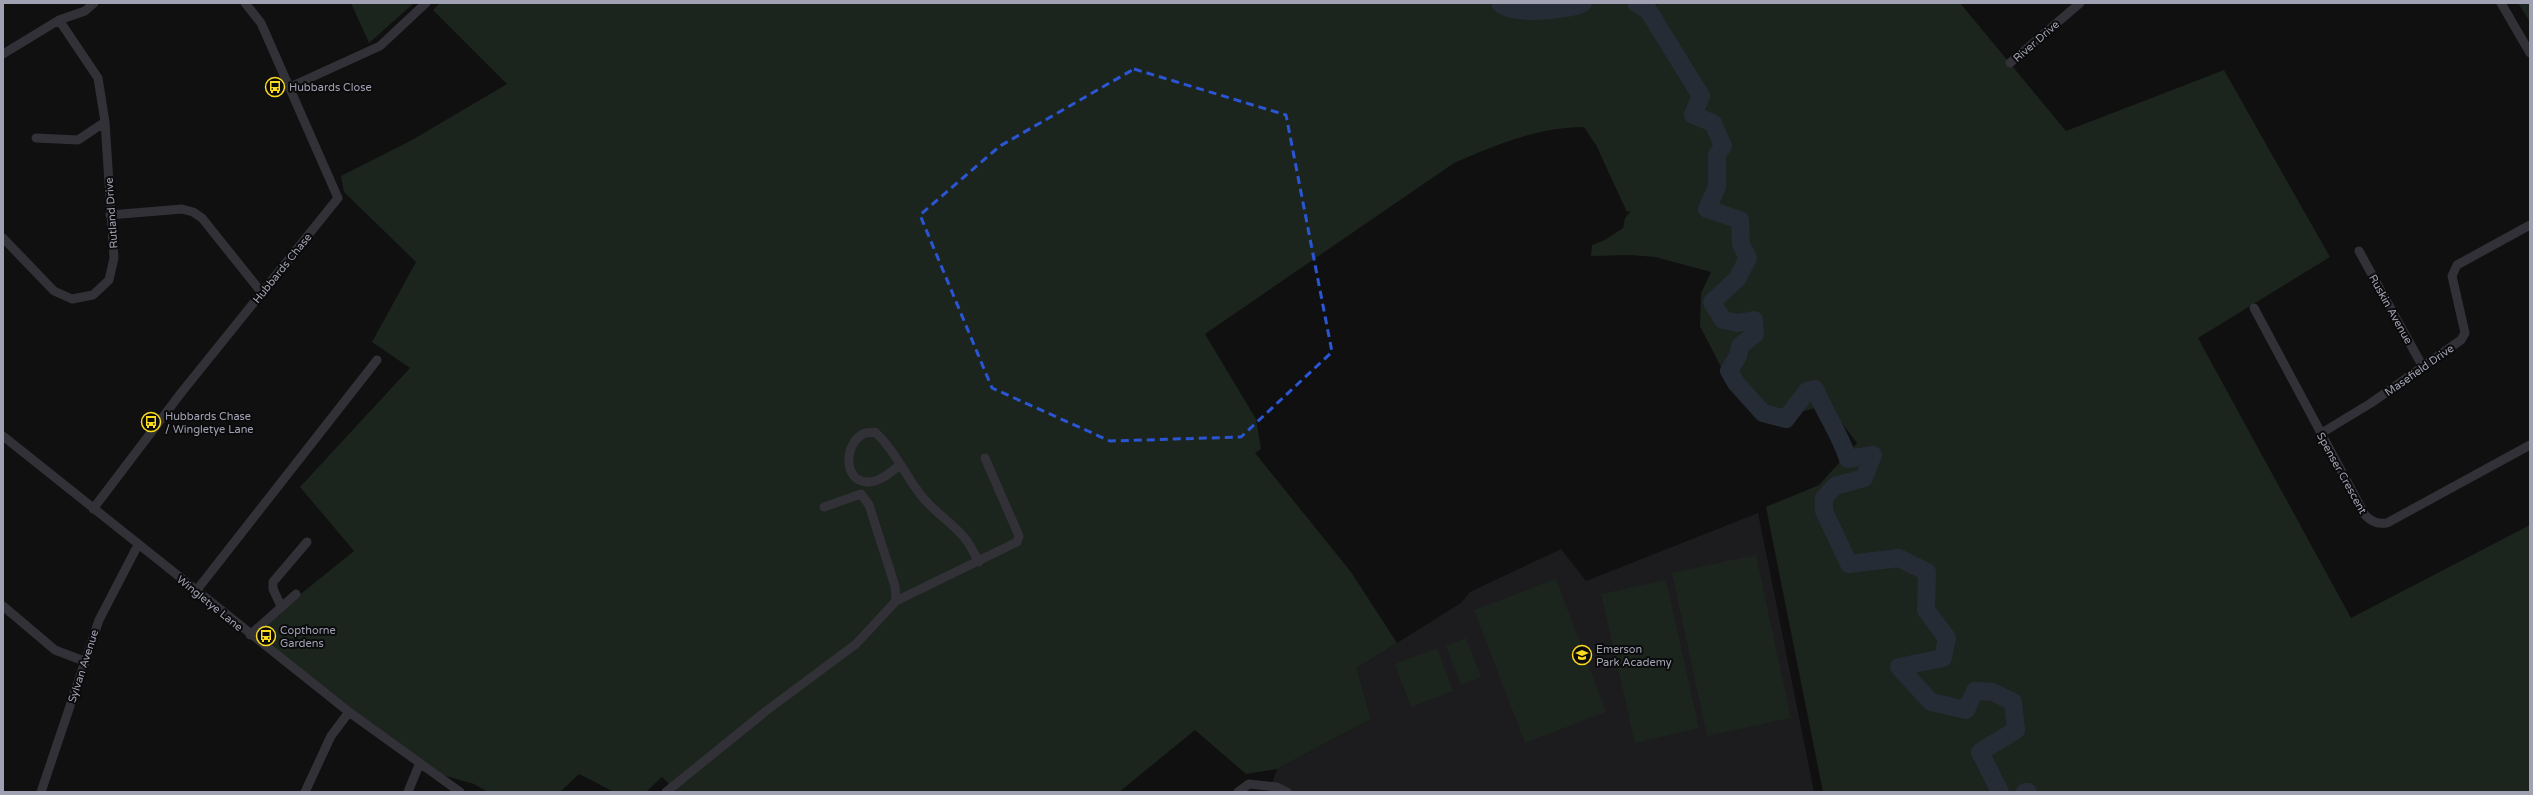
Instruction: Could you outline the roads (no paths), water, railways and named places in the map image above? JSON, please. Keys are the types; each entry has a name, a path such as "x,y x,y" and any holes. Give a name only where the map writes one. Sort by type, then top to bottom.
{"street":[{"path":"3,54 60,20 85,11 94,3"},
{"name":"Hubbards Chase","path":"93,509 338,198 261,23 245,3"},
{"path":"290,87 387,41 426,3"},
{"name":"River Drive","path":"2010,63 2080,3"},
{"path":"2501,3 2530,53"},
{"name":"Rutland Drive","path":"3,238 54,291 72,299 93,295 109,280 114,258 104,122 98,78 60,20"},
{"path":"36,138 78,140 104,122"},
{"path":"110,215 182,209 193,212 202,218 262,293"},
{"name":"Masefield Drive","path":"2320,434 2371,403 2461,340 2465,333 2452,276 2458,265 2530,225"},
{"name":"Ruskin Avenue","path":"2359,251 2423,367"},
{"name":"Spenser Crescent","path":"2254,308 2365,516 2378,524 2387,523 2530,445"},
{"path":"196,591 378,360"},
{"path":"900,465 885,476 868,483 860,481 852,472 847,458 851,447 863,434 875,432 886,442 924,500 966,540 979,562"},
{"name":"Wingletye Lane","path":"3,436 250,635 419,765 460,792"},
{"path":"666,792 766,711 856,644 896,601 979,562 1017,542 1019,536 985,458"},
{"path":"824,507 861,494 869,505 895,586 896,601"},
{"path":"281,606 273,589 273,582 307,542"},
{"name":"Sylvan Avenue","path":"42,792 84,661 99,620 138,545"},
{"path":"250,635 296,594"},
{"path":"3,606 55,650 84,661"},
{"path":"305,792 331,736 349,712"},
{"path":"408,792 419,765"},
{"path":"1238,792 1249,784 1277,787 1287,792"}],"waterway":[{"path":"1500,3 1515,10 1527,11 1553,10 1576,6 1583,3"},
{"path":"1636,3 1648,10 1701,96 1693,115 1713,123 1723,146 1717,155 1717,187 1707,209 1740,220 1741,244 1748,258 1737,279 1712,302 1723,320 1738,323 1754,320 1755,334 1740,346 1738,356 1729,371 1736,383 1763,413 1786,419 1807,391 1815,389 1841,441 1848,459 1873,455 1864,478 1835,486 1824,498 1824,511 1849,564 1899,558 1927,572 1926,610 1947,638 1943,658 1899,667 1931,702 1966,710 1975,691 1993,692 2013,702 2016,730 1980,752 2000,792"}],"place":[{"name":"Hubbards Close","path":"275,87"},
{"name":"Hubbards Chase / Wingletye Lane","path":"151,422"},
{"name":"Copthorne Gardens","path":"266,636"},
{"name":"Emerson Park Academy","path":"1582,655"}]}
